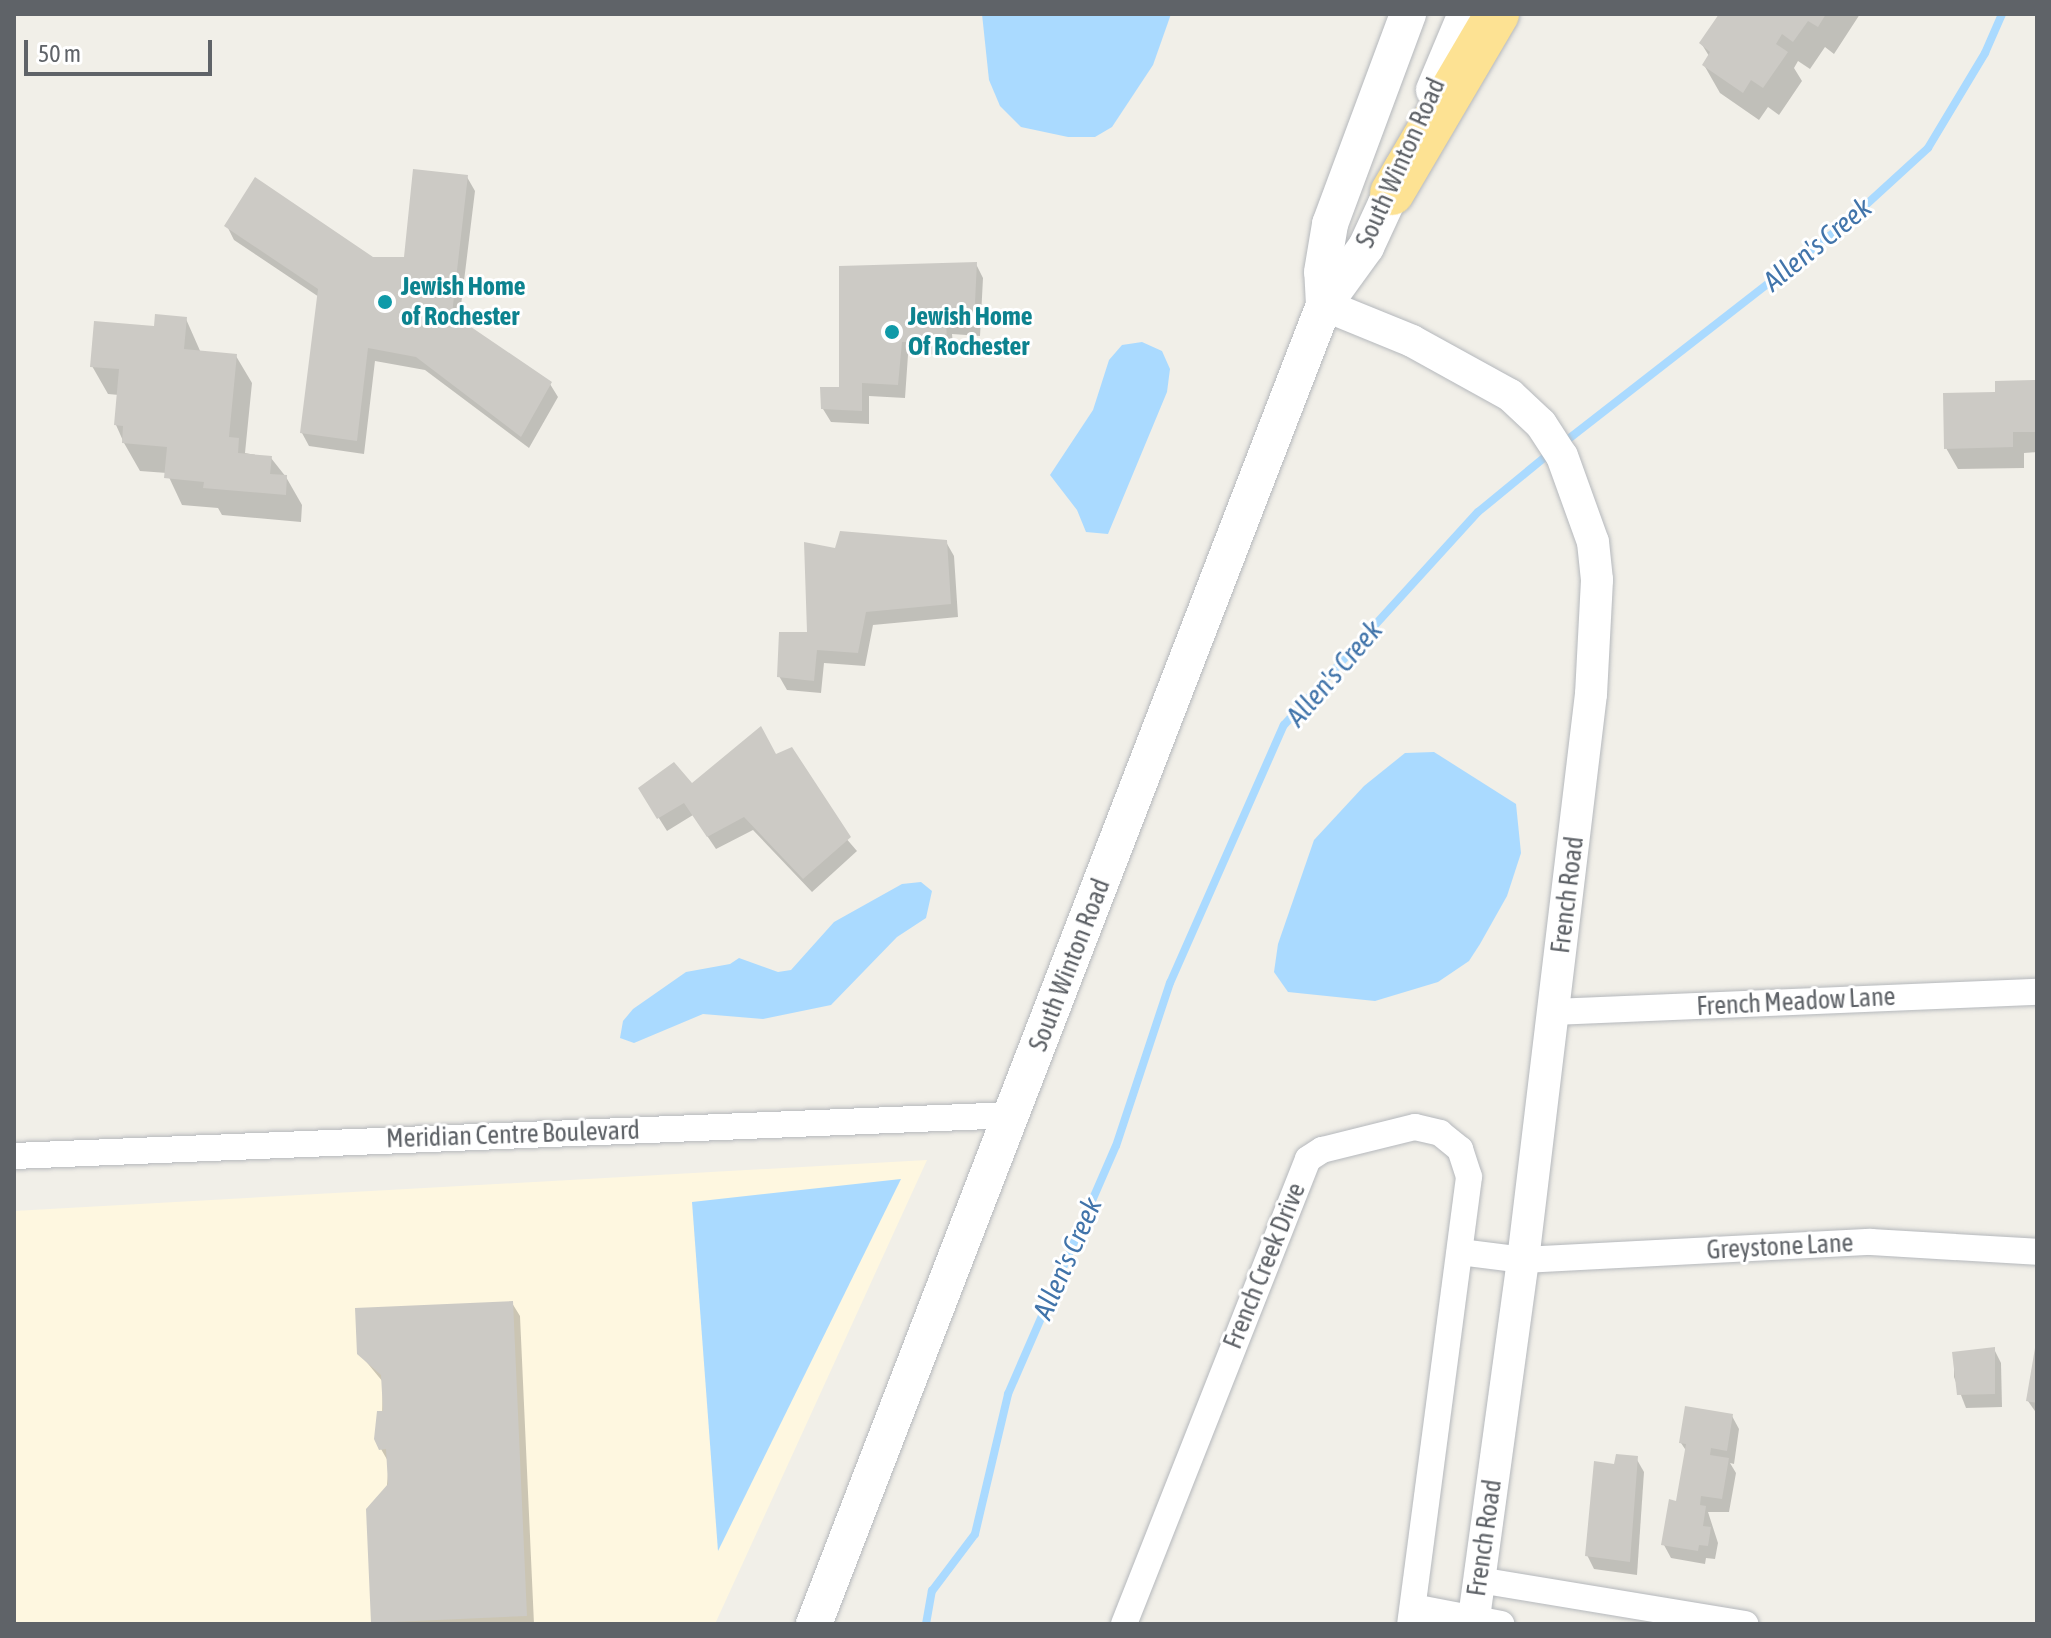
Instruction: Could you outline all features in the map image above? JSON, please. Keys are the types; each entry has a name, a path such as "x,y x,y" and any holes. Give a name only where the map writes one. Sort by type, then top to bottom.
{"highway":[{"path":"1392,193 1497,14"}],"main road":[{"name":"South Winton Road","path":"1324,305 1322,272 1330,224 1408,14"},
{"name":"South Winton Road","path":"814,1624 1324,305 1353,268 1392,193 1466,14"}],"street":[{"name":"French Road","path":"1324,305 1467,368 1526,409 1562,456 1589,527 1597,580 1591,694 1554,1012 1479,1580 1483,1622"},
{"name":"French Meadow Lane","path":"1554,1012 2037,992"},
{"name":"Meridian Centre Boulevard","path":"14,1156 1012,1115"},
{"name":"French Creek Drive","path":"1124,1624 1308,1159 1322,1150 1389,1130 1415,1127 1440,1133 1460,1149 1469,1177 1412,1616 1483,1622"},
{"name":"Greystone Lane","path":"1523,1260 1871,1242 2037,1252"},
{"path":"1460,1252 1523,1260"},
{"path":"1479,1580 1745,1624"}],"shaded area":[{"path":"927,1160 715,1624 14,1624 14,1211"}],"water":[{"path":"982,14 1171,14 1153,65 1112,127 1095,137 1068,137 1021,127 1000,106 989,80"},
{"path":"1142,342 1162,351 1170,369 1167,392 1108,534 1086,532 1077,510 1050,475 1093,410 1109,360 1122,345"},
{"path":"1434,752 1516,804 1521,853 1507,896 1480,944 1469,961 1438,982 1375,1001 1288,992 1274,972 1278,944 1314,840 1364,786 1405,753"},
{"path":"921,882 932,891 926,918 897,937 831,1005 763,1019 703,1014 634,1043 620,1038 623,1021 633,1009 686,972 730,964 739,958 778,972 791,970 834,922 902,884"},
{"path":"901,1179 718,1551 692,1202"}],"building":[{"path":"1719,14 1826,14 1818,27 1808,21 1793,42 1782,34 1776,44 1788,52 1763,88 1751,80 1743,93 1702,65 1710,52 1699,43"},
{"name":"Jewish Home of Rochester","path":"413,169 468,175 452,314 552,382 521,437 416,357 368,348 357,441 300,433 318,289 224,226 255,177 373,257 404,257"},
{"name":"Jewish Home Of Rochester","path":"977,262 974,323 946,321 947,341 902,342 898,385 862,383 862,411 821,409 820,387 839,387 839,266"},
{"path":"155,314 187,317 184,349 237,354 229,437 239,438 238,453 272,456 270,474 287,475 286,495 203,488 204,482 164,478 167,447 122,443 123,426 114,425 119,369 90,367 94,321 154,326"},
{"path":"2037,380 2037,432 2013,432 2013,447 1944,449 1943,393 1995,392 1995,381"},
{"path":"840,531 947,540 951,604 866,612 858,653 817,650 814,681 777,677 779,632 807,632 804,542 835,548"},
{"path":"761,726 776,754 792,747 851,837 803,879 744,817 707,837 684,803 657,819 638,788 674,762 692,783"},
{"path":"513,1301 527,1616 371,1623 366,1509 388,1484 386,1449 379,1450 374,1439 377,1411 383,1411 381,1375 357,1354 355,1308"},
{"path":"1995,1347 1995,1394 1957,1395 1952,1352"},
{"path":"2037,1348 2037,1403 2026,1401"},
{"path":"1685,1406 1733,1414 1727,1451 1711,1448 1710,1455 1729,1458 1722,1499 1701,1496 1700,1505 1706,1506 1703,1526 1711,1527 1708,1546 1699,1545 1698,1551 1661,1545 1669,1499 1676,1501 1686,1444 1679,1443"},
{"path":"1616,1454 1638,1456 1630,1562 1585,1556 1594,1461 1614,1464"}],"waterway":[{"name":"Allen's Creek","path":"1562,444 1846,223 1928,148 1985,53 2002,14"},
{"name":"Allen's Creek","path":"926,1624 932,1591 975,1534 1008,1394 1116,1146 1170,983 1284,725 1478,512 1551,452"}],"place":[{"name":"Jewish Home of Rochester","path":"385,302"},
{"name":"Jewish Home Of Rochester","path":"892,332"}]}
